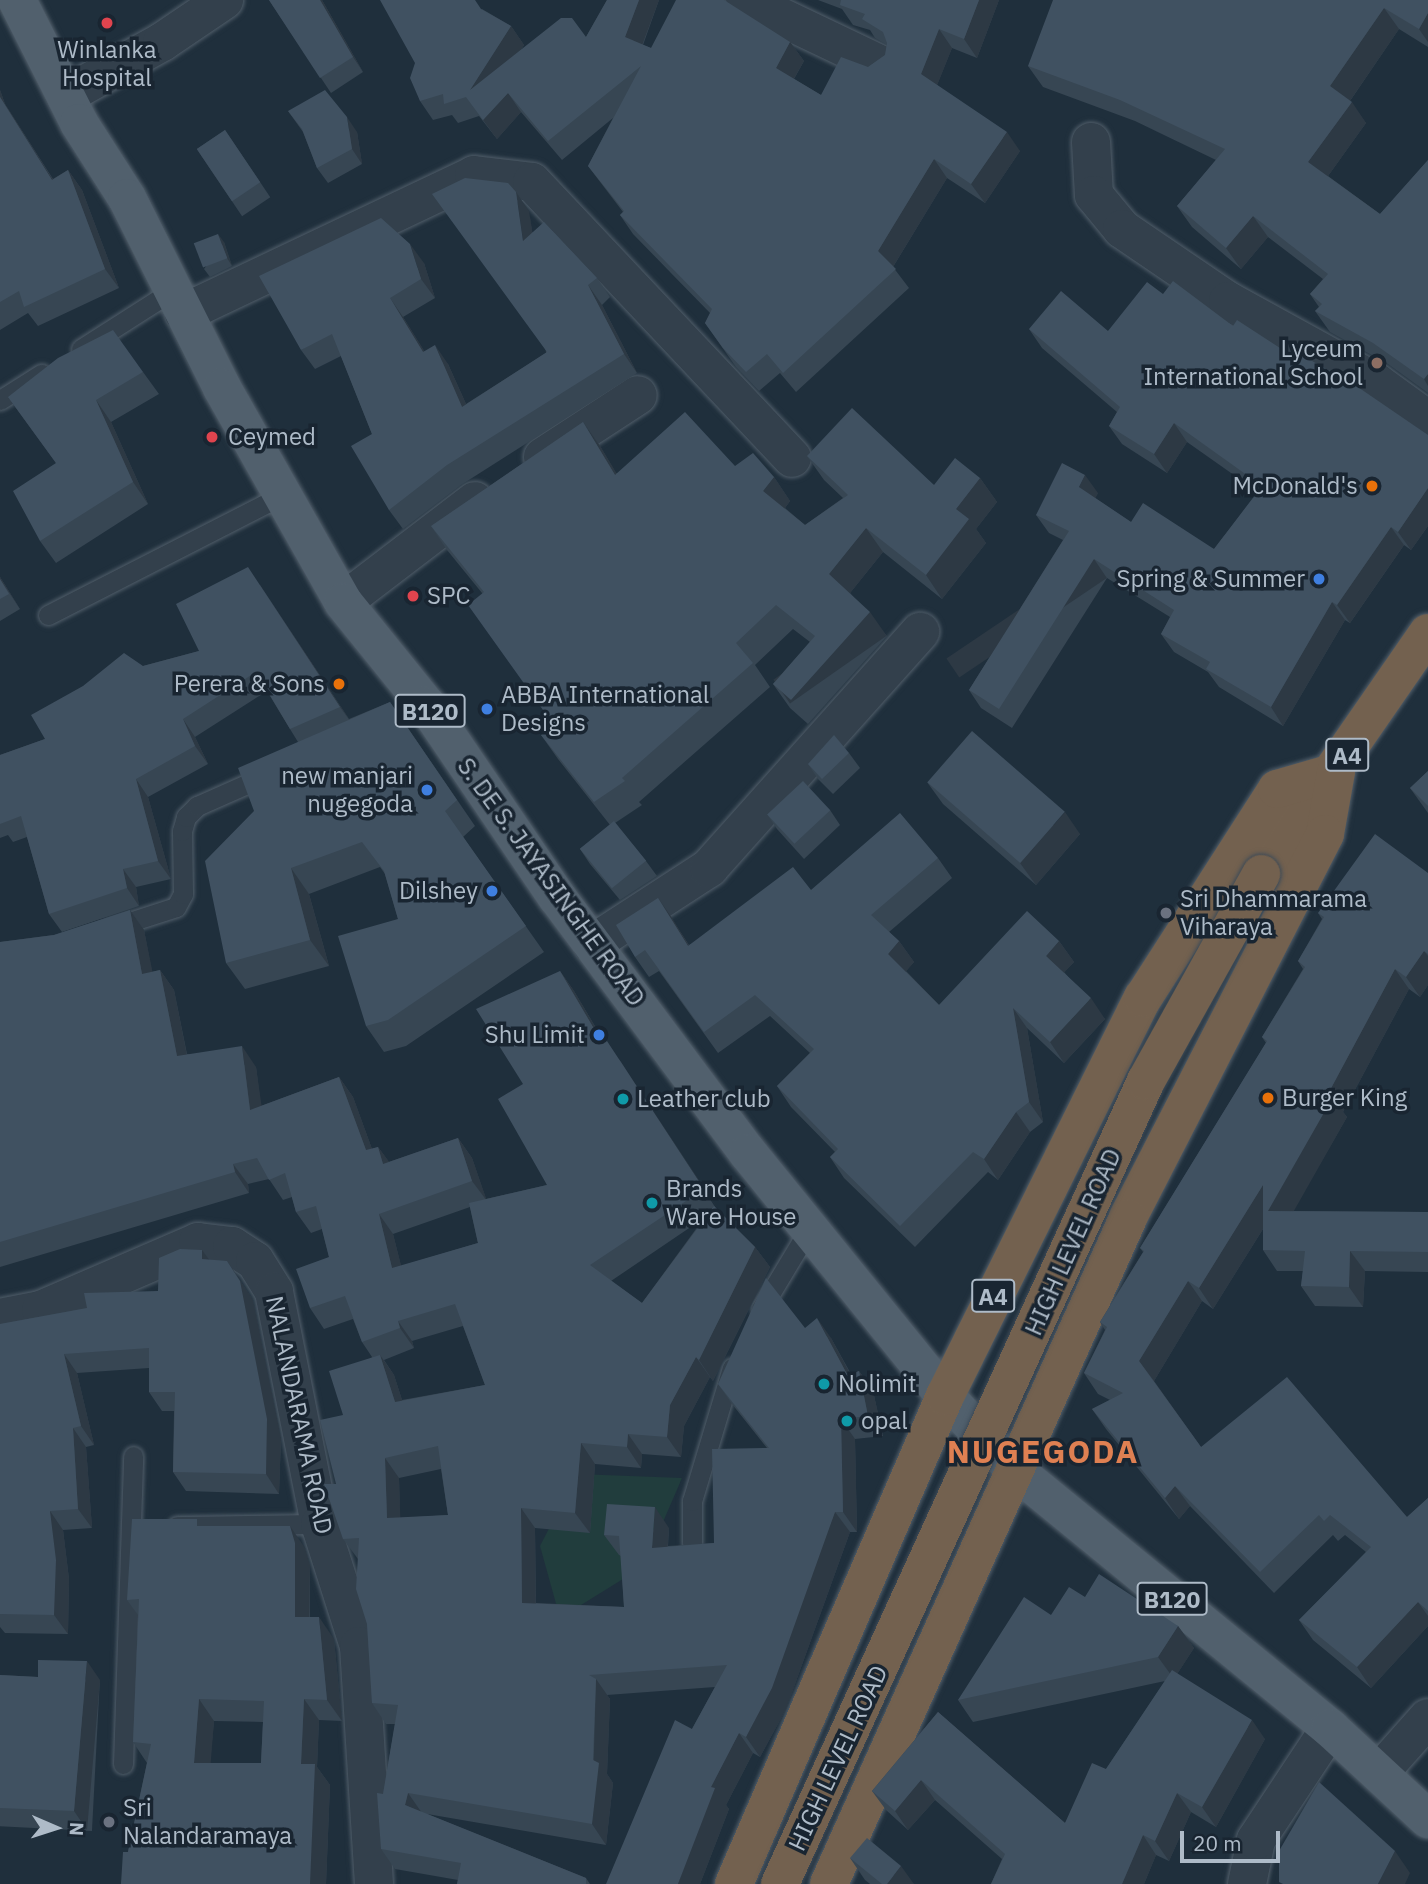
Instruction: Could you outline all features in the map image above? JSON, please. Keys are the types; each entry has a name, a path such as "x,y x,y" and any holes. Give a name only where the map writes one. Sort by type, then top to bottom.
{"highway":[{"name":"HIGH LEVEL ROAD","path":"780,1884 1146,1081 1261,874 1336,772 1428,634"},
{"name":"A4","path":"734,1884 870,1579 935,1383 1048,1181 1143,998 1277,789 1336,772 1325,834 1128,1218 954,1612 829,1884"},
{"path":"1048,1181 1128,1218"},
{"path":"870,1579 954,1612"}],"main road":[{"name":"S. DE S. JAYASINGHE ROAD","path":"17,0 282,496 343,602 414,711 809,1229 935,1383"},
{"name":"B120","path":"935,1383 1016,1471 1330,1728 1428,1819"}],"street":[{"path":"66,95 162,42 224,0"},
{"path":"745,0 879,64"},
{"path":"1091,142 1094,195 1122,229 1228,301 1377,383 1428,420"},
{"path":"179,301 474,175 532,182 792,458"},
{"path":"343,602 511,478 638,395"},
{"path":"592,944 709,868 920,632"},
{"name":"NALANDARAMA ROAD","path":"0,1318 41,1310 198,1242 232,1246 255,1261 274,1292 320,1524 359,1646 374,1884"},
{"path":"1380,1772 1428,1718"},
{"path":"1247,1884 1256,1840 1330,1728"}],"lane":[{"path":"0,400 179,301"},
{"path":"48,615 282,496"},
{"path":"89,936 176,907 183,894 182,831 186,817 197,806 286,767"},
{"path":"754,1324 809,1229"},
{"path":"692,1543 692,1501 725,1383 742,1348"},
{"path":"123,1764 133,1456"},
{"path":"131,1527 320,1524"}],"green space":[{"path":"577,1474 682,1478 644,1566 560,1618 540,1546"}],"building":[{"path":"269,0 320,0 353,57 320,78"},
{"path":"380,0 475,0 481,9 511,26 470,90 561,18 572,18 586,37 607,0 639,0 625,37 651,48 676,0 724,0 790,42 776,68 821,95 841,57 868,67 885,55 887,43 883,32 862,19 865,14 840,5 841,0 979,0 964,39 939,29 921,74 1007,132 971,184 934,159 878,251 896,269 783,373 767,354 746,372 723,348 705,323 712,309 620,215 624,211 588,166 641,66 548,141 508,93 483,120 466,97 444,104 443,94 420,101 410,78 415,63"},
{"path":"1053,0 1428,0 1428,13 1419,29 1384,8 1330,86 1352,102 1308,162 1380,214 1428,160 1428,374 1424,379 1373,343 1315,311 1322,304 1310,294 1328,274 1253,216 1226,248 1177,206 1225,149 1120,100 1028,66"},
{"path":"325,90 347,117 352,149 317,168 302,129 288,111"},
{"path":"0,97 52,180 68,170 105,269 24,307 19,291 0,302"},
{"path":"225,130 260,182 232,201 197,149"},
{"path":"465,178 508,183 516,192 523,241 544,222 597,278 588,285 624,354 447,465 389,510 351,446 372,434 332,334 301,350 259,276 381,218 410,244 421,279 390,298 423,352 435,345 462,407 547,352 432,194"},
{"path":"218,234 227,258 203,268 194,243"},
{"path":"1173,281 1233,326 1237,320 1300,361 1303,356 1352,383 1428,435 1428,488 1398,532 1391,527 1337,605 1332,602 1271,707 1206,669 1210,662 1161,634 1174,610 1094,559 999,709 969,690 1069,531 1036,515 1062,463 1085,475 1079,487 1131,522 1143,503 1214,549 1262,486 1174,423 1154,454 1109,426 1120,407 1029,329 1061,291 1108,331 1147,282 1163,294"},
{"path":"113,330 143,372 96,400 133,482 40,541 13,491 56,463 8,397 58,358"},
{"path":"852,408 934,485 955,458 980,478 956,509 969,519 926,575 866,528 829,574 870,612 791,700 773,684 815,636 776,605 736,643 753,663 622,778 625,781 594,802 541,735 553,724 468,605 484,592 431,526 583,422 615,475 685,412 735,466 753,453 774,477 763,491 805,525 848,495 807,456"},
{"path":"248,567 340,707 290,729 256,672 183,719 195,746 136,779 158,861 123,869 127,888 49,914 21,816 0,824 0,755 45,739 31,715 83,686 124,653 143,666 199,651 176,604"},
{"path":"0,579 9,594 0,599"},
{"path":"390,702 457,800 445,811 526,926 388,1020 366,1026 338,936 398,919 384,871 362,842 291,868 310,940 226,963 205,861 254,811 238,768"},
{"path":"972,731 1065,812 1020,863 927,782"},
{"path":"834,735 849,753 822,779 808,764"},
{"path":"1428,771 1428,806 1410,788"},
{"path":"803,781 830,810 794,844 767,814"},
{"path":"900,813 938,858 871,915 899,941 888,954 939,1005 1027,911 1059,941 1046,956 1091,998 1050,1042 1013,1008 1029,1102 1016,1112 984,1159 973,1152 900,1226 830,1157 838,1149 777,1086 814,1049 755,995 704,1032 645,950 635,957 616,925 658,898 688,946 793,867 811,890"},
{"path":"614,821 646,861 612,888 580,849"},
{"path":"1375,834 1428,873 1428,954 1424,951 1406,977 1395,969 1328,1094 1333,1097 1268,1211 1428,1212 1428,1252 1350,1251 1349,1287 1301,1286 1305,1251 1263,1250 1263,1185 1199,1288 1188,1281 1139,1361 1201,1447 1287,1377 1407,1517 1428,1498 1428,1611 1418,1602 1357,1667 1299,1620 1371,1547 1330,1515 1324,1521 1319,1515 1260,1572 1175,1486 1165,1498 1092,1409 1123,1393 1084,1373 1107,1327 1100,1322 1144,1251 1140,1248 1267,1041 1262,1037 1305,967 1298,961 1324,917 1318,913"},
{"path":"130,910 142,974 160,970 177,1056 242,1046 250,1110 339,1077 366,1150 378,1147 383,1164 458,1138 472,1181 379,1214 392,1268 478,1243 469,1203 547,1185 498,1099 523,1084 476,1009 560,971 603,1044 607,1041 704,1189 590,1265 642,1303 714,1206 755,1247 699,1360 696,1357 670,1405 667,1437 628,1434 627,1447 581,1443 575,1513 521,1508 522,1603 624,1607 619,1536 604,1535 607,1504 655,1507 652,1548 714,1543 712,1449 769,1448 718,1384 766,1278 805,1328 817,1318 848,1376 859,1371 868,1416 841,1419 843,1512 835,1512 772,1688 746,1737 739,1733 711,1787 715,1788 678,1884 606,1884 675,1720 692,1729 727,1665 589,1675 596,1679 593,1760 599,1763 592,1824 408,1793 405,1805 586,1878 586,1884 457,1884 461,1863 381,1849 377,1793 383,1794 398,1705 372,1703 367,1624 356,1589 359,1538 343,1539 324,1484 336,1484 320,1420 343,1415 329,1371 380,1355 395,1402 485,1385 455,1304 398,1321 400,1328 362,1342 345,1296 310,1308 296,1269 329,1257 316,1206 296,1212 285,1173 269,1180 257,1158 233,1164 235,1172 0,1242 0,942 54,935","holes":["438,1446 448,1515 387,1518 385,1458"]},
{"path":"180,1249 202,1250 202,1259 227,1261 240,1281 267,1419 266,1474 173,1472 175,1392 149,1392 149,1348 64,1354 81,1426 73,1428 78,1509 50,1511 56,1560 54,1615 0,1614 0,1324 87,1308 84,1293 158,1291 159,1258"},
{"path":"132,1519 197,1519 197,1526 290,1526 295,1543 295,1617 319,1617 327,1700 304,1699 301,1764 315,1764 310,1884 121,1884 123,1852 128,1852 151,1744 133,1742 139,1599 127,1600","holes":["199,1699 264,1701 261,1763 194,1763"]},
{"path":"1099,1574 1178,1626 1158,1657 958,1700 1024,1597 1051,1615 1069,1587 1085,1597"},
{"path":"38,1660 87,1661 74,1811 0,1808 0,1675 38,1677"},
{"path":"1172,1670 1252,1720 1202,1807 1177,1793 1155,1841 1143,1835 1122,1884 991,1884 1005,1854 921,1780 895,1811 872,1791 938,1712 1065,1823 1092,1763 1106,1769"},
{"path":"1319,1782 1395,1851 1378,1884 1279,1882 1279,1851"},
{"path":"867,1838 901,1866 887,1884 882,1884 850,1858"}],"place":[{"name":"Winlanka Hospital","path":"107,23"},
{"name":"Lyceum International School","path":"1377,363"},
{"name":"Ceymed","path":"212,437"},
{"name":"McDonald's","path":"1372,486"},
{"name":"Spring & Summer","path":"1319,579"},
{"name":"SPC","path":"413,596"},
{"name":"Perera & Sons","path":"339,684"},
{"name":"ABBA International Designs","path":"487,709"},
{"name":"new manjari nugegoda","path":"427,790"},
{"name":"Dilshey","path":"492,891"},
{"name":"Sri Dhammarama Viharaya","path":"1166,913"},
{"name":"Shu Limit","path":"599,1035"},
{"name":"Burger King","path":"1268,1098"},
{"name":"Leather club","path":"623,1099"},
{"name":"Brands Ware House","path":"652,1203"},
{"name":"Nolimit","path":"824,1384"},
{"name":"opal","path":"847,1421"},
{"name":"Sri Nalandaramaya","path":"109,1822"}],"district":[{"name":"NUGEGODA","path":"1043,1451"}]}
